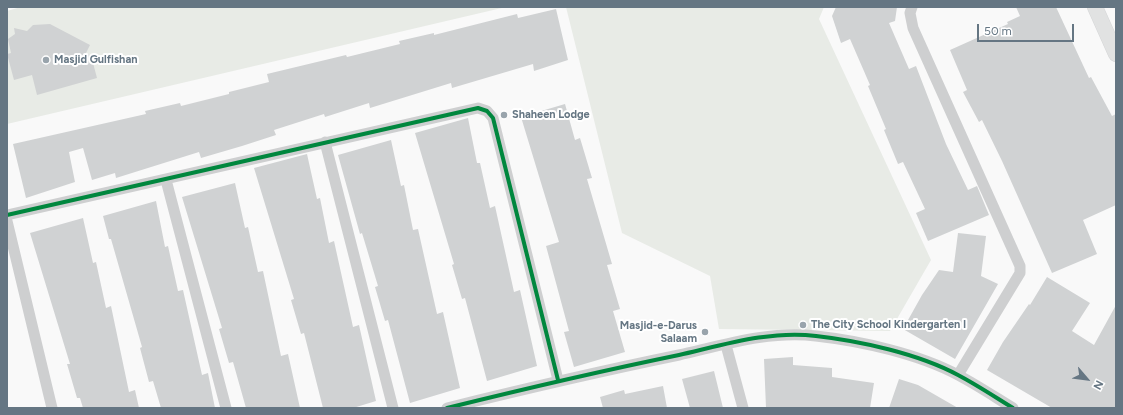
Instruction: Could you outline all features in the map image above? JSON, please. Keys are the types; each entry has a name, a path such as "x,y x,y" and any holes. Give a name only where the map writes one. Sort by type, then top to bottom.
{"street":[{"path":"912,7 910,13 913,28 1020,266 1020,273 958,375"},
{"path":"1095,7 1116,54"},
{"path":"7,215 478,108 487,111 493,118 558,380"},
{"path":"325,142 393,408"},
{"path":"166,180 226,408"},
{"path":"7,221 52,408"},
{"path":"447,408 558,380 772,336 815,336 873,345 926,362 958,375 1013,408"},
{"path":"726,345 743,408"}],"shaded area":[{"path":"21,7 506,7 7,124 7,11"},
{"path":"566,7 824,7 819,19 931,260 890,331 719,329 710,276 622,233"}],"building":[{"path":"836,7 897,7 895,21 889,23 909,69 916,66 946,144 968,190 977,186 989,215 928,241 916,213 925,209 903,162 898,164 884,130 886,129 868,86 870,85 850,39 841,43 832,16"},
{"path":"1016,7 1056,7 1089,78 1091,77 1112,116 1116,114 1116,205 1083,220 1097,254 1052,273 982,120 979,122 963,92 967,90 950,50 1008,24 1007,22 1020,16"},
{"path":"556,9 568,60 534,71 533,64 452,88 451,83 370,108 369,103 325,117 324,114 274,130 276,135 242,146 201,158 199,152 116,178 115,173 92,180 83,148 69,152 75,182 26,198 13,144 146,114 145,111 180,103 181,106 229,94 229,92 269,82 267,74 400,44 399,41 434,33 434,35 517,14 518,18"},
{"name":"Masjid Gulfishan","path":"50,24 90,45 86,53 95,58 93,63 97,78 37,95 32,75 14,80 7,54 11,53 8,39 15,34 14,28 27,31 33,25"},
{"path":"565,104 575,140 580,138 592,178 587,179 612,264 607,265 620,309 613,311 625,352 574,367 564,332 569,331 546,246 559,242 521,117"},
{"path":"468,118 477,163 480,163 490,208 495,206 514,292 520,290 537,366 487,381 465,298 462,299 452,265 454,264 415,133"},
{"path":"391,140 401,186 404,185 413,230 418,229 437,314 443,312 460,388 410,403 388,320 385,321 375,287 378,286 362,233 360,234 338,155"},
{"path":"307,154 317,199 320,198 329,243 334,241 353,327 359,325 376,401 353,408 323,408 304,333 301,334 291,300 294,299 254,168"},
{"path":"235,183 245,228 248,227 258,272 263,271 281,356 288,354 300,408 246,408 233,362 229,363 219,329 222,328 182,197"},
{"path":"156,201 165,247 168,246 178,291 183,290 202,375 208,373 215,408 161,408 153,381 149,382 140,348 142,347 103,216"},
{"path":"83,218 93,263 96,262 106,308 111,306 129,392 135,390 139,408 83,408 80,398 77,398 67,364 70,364 30,233"},
{"path":"958,233 986,236 981,276 998,284 955,359 903,329 922,295 939,270 953,272"},
{"path":"1047,277 1090,303 1072,331 1094,345 1116,305 1116,408 1052,408 987,370 1003,342 1029,304 1030,305"},
{"path":"793,357 793,365 832,368 832,377 874,383 870,408 766,408 764,359"},
{"path":"714,371 723,408 690,408 682,379"},
{"path":"899,379 918,385 958,408 889,408"},
{"path":"663,386 667,408 603,408 600,397 624,390 625,394"}],"cycle path":[{"path":"7,215 478,108 487,111 493,118 558,380"},
{"path":"447,408 563,380 730,343 782,335 816,336 852,341 908,355 958,375 1013,408"}],"place":[{"name":"Masjid Gulfishan","path":"46,60"},
{"name":"Shaheen Lodge","path":"504,115"},
{"name":"The City School Kindergarten I","path":"803,325"},
{"name":"Masjid-e-Darus Salaam","path":"705,332"}]}
